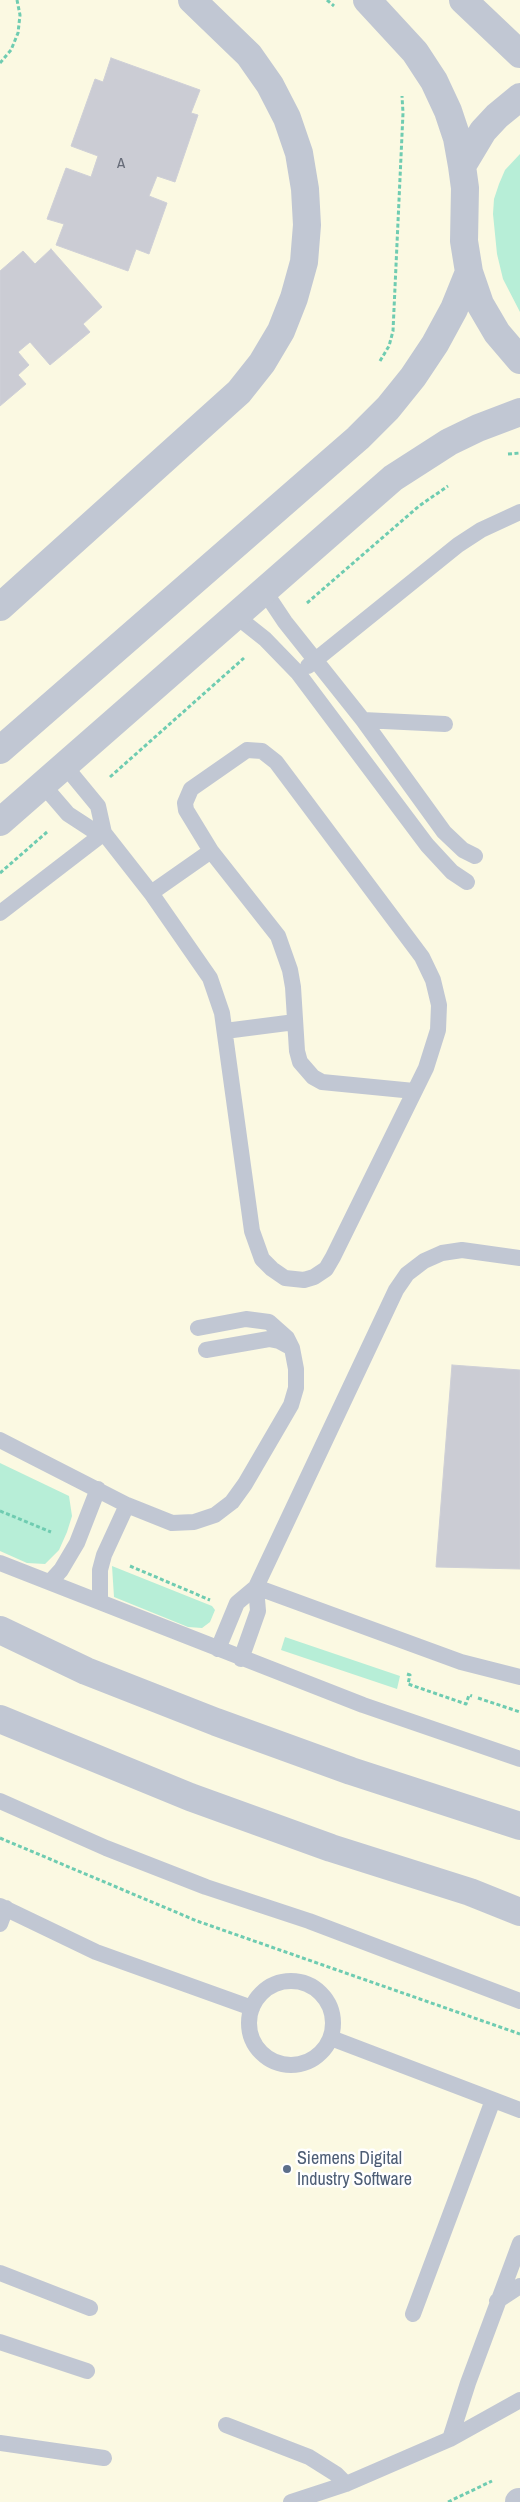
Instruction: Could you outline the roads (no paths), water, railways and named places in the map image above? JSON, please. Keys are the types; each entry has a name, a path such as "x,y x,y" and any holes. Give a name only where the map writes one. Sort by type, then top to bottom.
{"street":[{"path":"0,607 239,392 271,347 294,298 304,262 307,225 305,189 299,153 286,118 270,85 249,55 192,0"},
{"path":"368,0 414,52 434,81 448,111 457,138 465,188 464,241 469,272 480,304 497,333 520,360"},
{"path":"463,0 520,54"},
{"path":"462,166 483,131 497,116 520,97"},
{"path":"0,750 358,438 388,408 413,377 435,344 454,309 469,272"},
{"path":"0,822 394,478 449,442 478,428 520,412"},
{"path":"0,1630 86,1671 216,1722 351,1771 520,1826"},
{"path":"0,1719 190,1796 331,1848 470,1892 520,1912"}],"lane":[{"path":"298,674 458,545 481,530 520,512"},
{"path":"265,592 285,622 363,720 444,832 463,850 475,856"},
{"path":"236,616 265,639 298,674 428,845 452,872 467,882"},
{"path":"363,720 445,724"},
{"path":"65,766 98,806 104,833 151,893 210,978 222,1013 252,1231 262,1259 285,1278 304,1280 314,1277 326,1269 414,1091 434,1046 438,1030 438,1005 433,980 422,957 270,754 255,749 247,750 197,784 187,795 185,803 189,818 211,851 278,936 290,970 300,1062 313,1077 332,1084 414,1091"},
{"path":"43,785 68,814 91,829 104,833"},
{"path":"0,914 104,833"},
{"path":"151,893 211,851"},
{"path":"224,1031 295,1022"},
{"path":"218,1649 237,1603 256,1587 396,1290 407,1274 424,1261 442,1253 462,1250 520,1258"},
{"path":"0,1440 127,1505 172,1523 194,1522 215,1515 232,1502 245,1484 290,1405 296,1388 296,1369 292,1348 287,1338 279,1329 260,1319 246,1319 198,1328"},
{"path":"206,1350 269,1339 279,1340 292,1348"},
{"path":"51,1581 61,1570 77,1543 98,1489"},
{"path":"100,1601 100,1570 104,1555 127,1505"},
{"path":"0,1563 51,1581 241,1659 363,1705 520,1759"},
{"path":"241,1659 258,1611 256,1587"},
{"path":"256,1587 461,1662 520,1677"},
{"path":"0,1802 106,1848 206,1887 309,1921 520,2001"},
{"path":"0,1924 2,1905 96,1952 252,2008"},
{"path":"285,1981 299,1982 313,1987 324,1997 331,2009 333,2024 331,2038 322,2052 308,2062 292,2066 276,2063 262,2054 253,2040 249,2024 252,2008 260,1995 270,1986 285,1981"},
{"path":"331,2038 520,2110"},
{"path":"413,2314 492,2100"},
{"path":"450,2438 497,2301 520,2243"},
{"path":"0,2273 90,2308"},
{"path":"497,2301 520,2286"},
{"path":"0,2342 87,2372"},
{"path":"292,2502 346,2484 450,2438 520,2400"},
{"path":"226,2425 309,2458 330,2470 346,2484"},
{"path":"0,2443 104,2458"}],"place":[{"name":"Siemens Digital Industry Software","path":"287,2169"}]}
